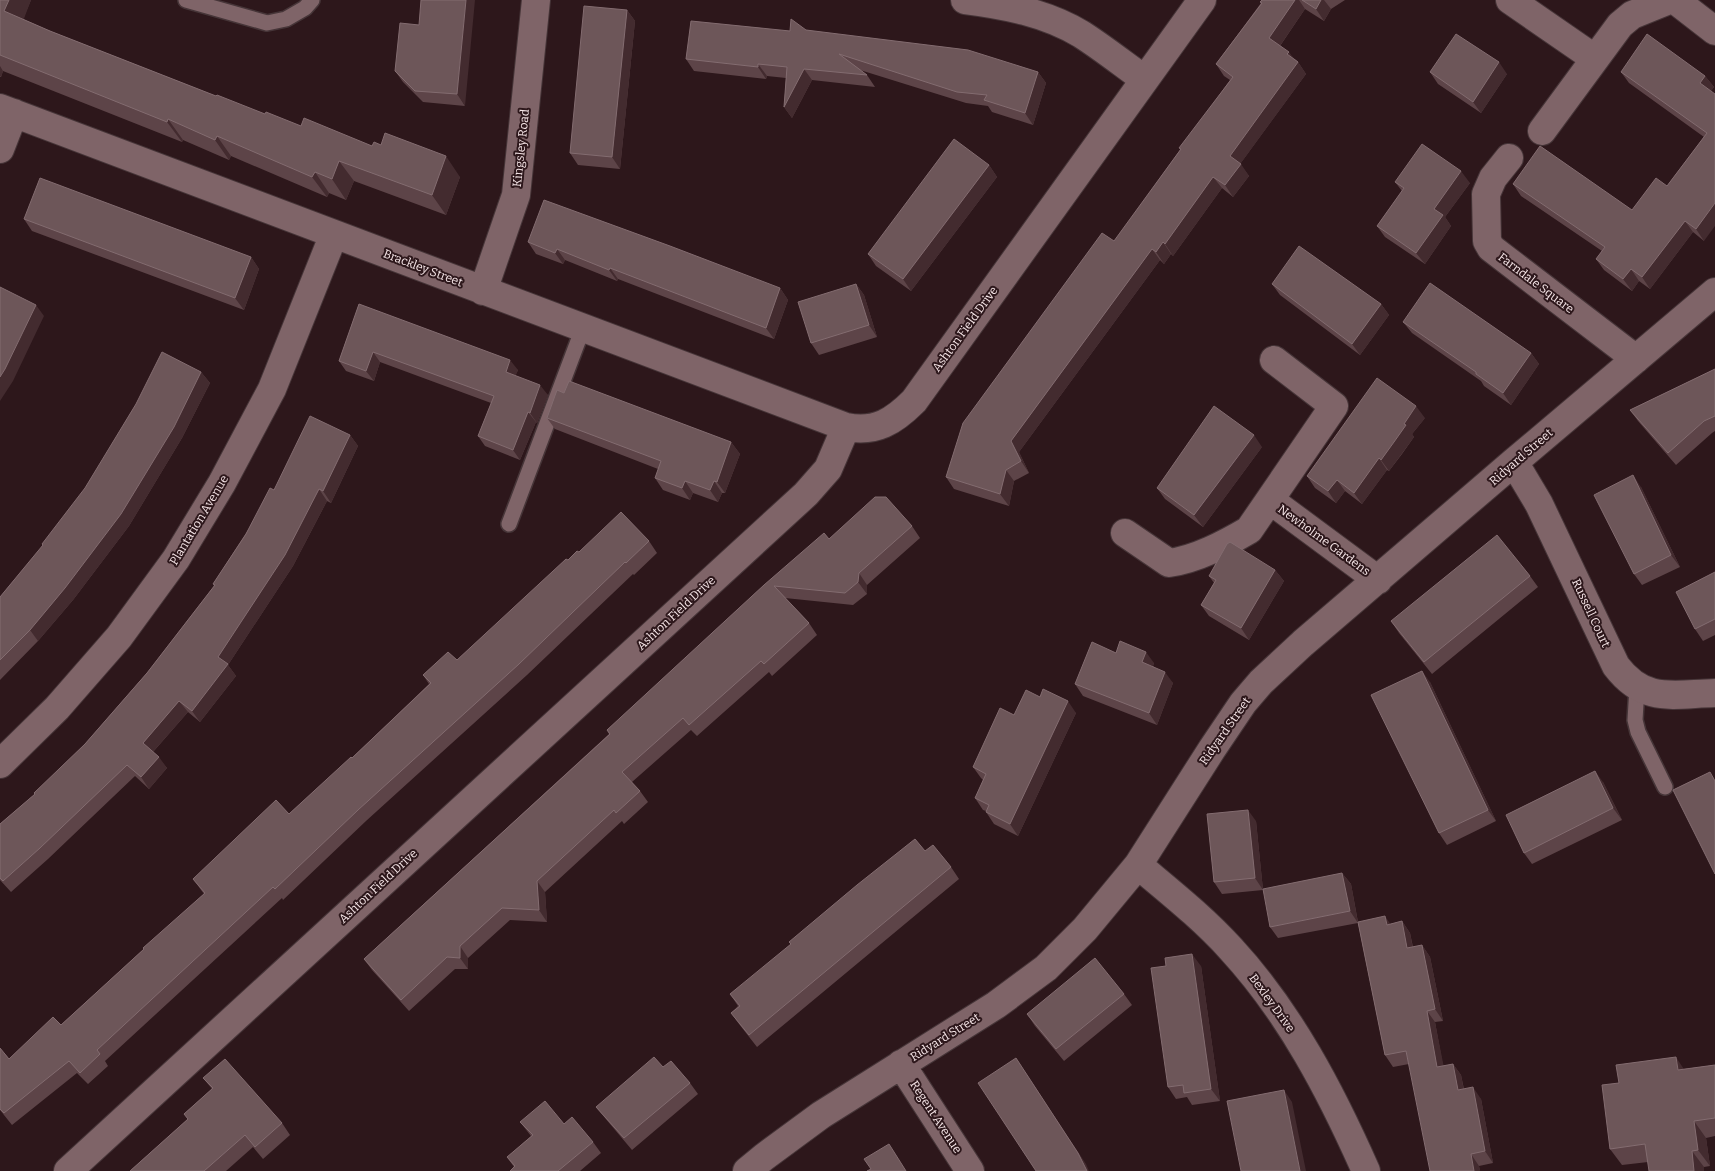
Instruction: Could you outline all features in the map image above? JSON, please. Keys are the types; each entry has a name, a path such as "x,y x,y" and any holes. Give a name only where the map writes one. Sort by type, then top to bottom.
{"street":[{"name":"Kingsley Road","path":"483,291 516,195 536,0"},
{"path":"965,0 1011,7 1047,18 1081,34 1144,78"},
{"name":"Ashton Field Drive","path":"68,1171 806,494 828,469 846,426 861,430 878,426 898,416 914,401 1144,78 1202,0"},
{"path":"1510,0 1594,58"},
{"path":"1542,131 1620,24 1632,16 1669,0"},
{"path":"1675,0 1715,31"},
{"name":"Brackley Street","path":"7,111 846,426"},
{"path":"0,149 7,111"},
{"name":"Farndale Square","path":"1509,158 1493,178 1486,194 1488,241 1491,248 1636,359"},
{"name":"Plantation Avenue","path":"0,764 56,708 119,637 176,559 222,483 272,389 334,234"},
{"name":"Ridyard Street","path":"748,1171 821,1115 996,1006 1046,968 1085,929 1138,865 1212,749 1243,703 1261,682 1514,462 1715,292"},
{"name":"Newholme Gardens","path":"1125,533 1169,563 1184,561 1234,539 1249,530 1334,406 1274,360"},
{"name":"Russell Court","path":"1514,462 1539,504 1616,666 1626,680 1650,693 1664,695 1715,693"},
{"name":"Newholme Gardens","path":"1270,500 1378,580"},
{"name":"Bexley Drive","path":"1138,865 1203,920 1232,949 1266,991 1300,1041 1366,1171"},
{"name":"Regent Avenue","path":"901,1064 970,1171"}],"lane":[{"path":"186,0 267,23 286,19 305,8 312,0"},
{"path":"509,524 583,328"},
{"path":"1637,687 1635,720 1638,732 1665,787"}],"building":[{"path":"0,0 9,0 4,11 50,31 265,114 266,112 301,126 304,118 372,146 374,142 381,145 385,133 446,156 432,195 339,161 332,179 315,172 312,177 217,136 215,140 168,119 167,122 0,55"},
{"path":"421,0 466,0 457,94 415,91 395,71 400,23 419,25"},
{"path":"1262,0 1295,0 1269,38 1289,52 1287,54 1298,62 1230,156 1241,164 1225,185 1213,177 1165,244 1163,242 1156,252 1152,249 1011,441 1021,461 1006,470 1000,494 946,477 963,423 1102,233 1114,241 1181,149 1179,148 1233,77 1216,64 1262,3 1260,2"},
{"path":"1302,0 1321,0 1316,9"},
{"path":"584,6 627,10 612,157 570,153"},
{"path":"791,19 806,30 968,50 1038,72 1025,113 984,100 987,95 957,92 839,54 867,75 804,69 784,107 787,67 758,64 758,67 686,59 691,21 790,31"},
{"path":"1456,34 1499,62 1473,102 1430,72"},
{"path":"1647,34 1705,76 1700,83 1715,94 1715,203 1696,229 1685,221 1642,277 1631,269 1623,279 1596,259 1605,247 1513,184 1540,146 1632,210 1656,178 1667,186 1707,133 1621,72"},
{"path":"954,139 989,165 903,279 868,254"},
{"path":"1422,144 1461,171 1434,209 1443,215 1416,253 1377,226 1404,188 1395,182"},
{"path":"40,178 251,257 235,298 24,219"},
{"path":"544,200 780,288 766,328 610,268 609,270 557,249 555,253 528,242"},
{"path":"1299,246 1381,304 1352,344 1272,284"},
{"path":"1430,283 1531,353 1503,393 1403,322"},
{"path":"856,284 869,325 811,343 798,302"},
{"path":"0,287 36,305 0,377"},
{"path":"359,304 510,360 506,372 540,385 530,413 528,412 513,450 478,436 494,396 373,352 366,371 339,361"},
{"path":"162,352 201,372 174,427 121,514 65,588 30,630 0,660 0,597 43,545 85,488 136,404"},
{"path":"1715,369 1715,416 1704,421 1668,453 1630,410"},
{"path":"1377,378 1416,406 1394,442 1381,460 1379,458 1354,493 1337,480 1328,491 1307,476"},
{"path":"569,381 731,442 717,482 714,481 710,490 685,481 682,488 655,478 661,461 547,418 557,390 564,393"},
{"path":"1214,406 1254,435 1194,515 1157,488"},
{"path":"310,416 350,435 323,491 319,489 285,555 218,657 228,664 192,711 179,701 143,743 159,757 141,777 127,765 3,881 0,878 0,824 35,794 85,744 147,673 215,585 213,584 246,534 270,488 274,490"},
{"path":"1633,475 1671,555 1634,574 1594,495"},
{"path":"875,497 886,497 912,526 859,573 858,582 845,593 774,586 809,623 764,664 761,661 689,725 683,718 622,772 640,791 616,813 614,810 537,881 539,910 502,908 460,946 460,958 447,957 401,1000 364,959 610,734 607,730 764,585 824,533 829,539"},
{"path":"621,512 649,541 275,889 273,887 97,1050 100,1054 80,1073 69,1061 4,1113 0,1109 0,1048 9,1059 53,1017 61,1025 205,893 193,879 276,800 289,814 352,758 431,683 423,675 448,652 457,660 566,559 568,560 577,551 579,552"},
{"path":"1497,535 1530,576 1424,662 1391,621"},
{"path":"1230,542 1275,570 1241,628 1201,605 1216,580 1209,576 1227,544"},
{"path":"1715,572 1715,619 1695,629 1676,592"},
{"path":"1120,641 1146,652 1142,662 1165,672 1149,713 1075,684 1092,642 1116,653"},
{"path":"1422,671 1488,810 1439,833 1371,695"},
{"path":"1043,689 1068,701 1010,824 986,812 989,805 975,798 986,774 973,767 1000,708 1014,715 1026,690 1040,697"},
{"path":"1595,771 1613,808 1524,853 1506,815"},
{"path":"1710,772 1715,781 1715,874 1673,790"},
{"path":"1248,810 1255,878 1214,882 1207,814"},
{"path":"915,839 925,851 933,845 951,867 749,1035 731,1013 740,1006 730,994 791,944 789,942 857,885"},
{"path":"1342,873 1350,911 1270,927 1263,889"},
{"path":"1385,916 1387,925 1402,921 1407,948 1422,945 1435,1009 1427,1011 1437,1067 1453,1064 1458,1090 1473,1087 1485,1151 1471,1154 1474,1171 1430,1171 1406,1051 1385,1055 1358,922"},
{"path":"1192,954 1211,1089 1184,1093 1183,1085 1168,1087 1151,968 1166,966 1165,958"},
{"path":"1095,958 1124,994 1056,1049 1027,1014"},
{"path":"654,1057 663,1067 671,1061 690,1083 624,1138 596,1107"},
{"path":"1676,1057 1678,1070 1715,1065 1715,1118 1694,1121 1698,1150 1692,1151 1694,1171 1649,1171 1645,1144 1610,1149 1602,1085 1619,1083 1616,1065"},
{"path":"1016,1058 1078,1153 1087,1171 1036,1171 978,1083"},
{"path":"225,1059 282,1123 255,1147 245,1135 204,1171 130,1171 188,1119 184,1114 213,1088 203,1078"},
{"path":"1284,1090 1300,1171 1241,1171 1227,1101"},
{"path":"545,1101 564,1124 572,1117 593,1142 558,1171 510,1171 515,1166 507,1157 533,1135 520,1122"},
{"path":"889,1144 906,1171 867,1171 871,1169 864,1159"}]}
